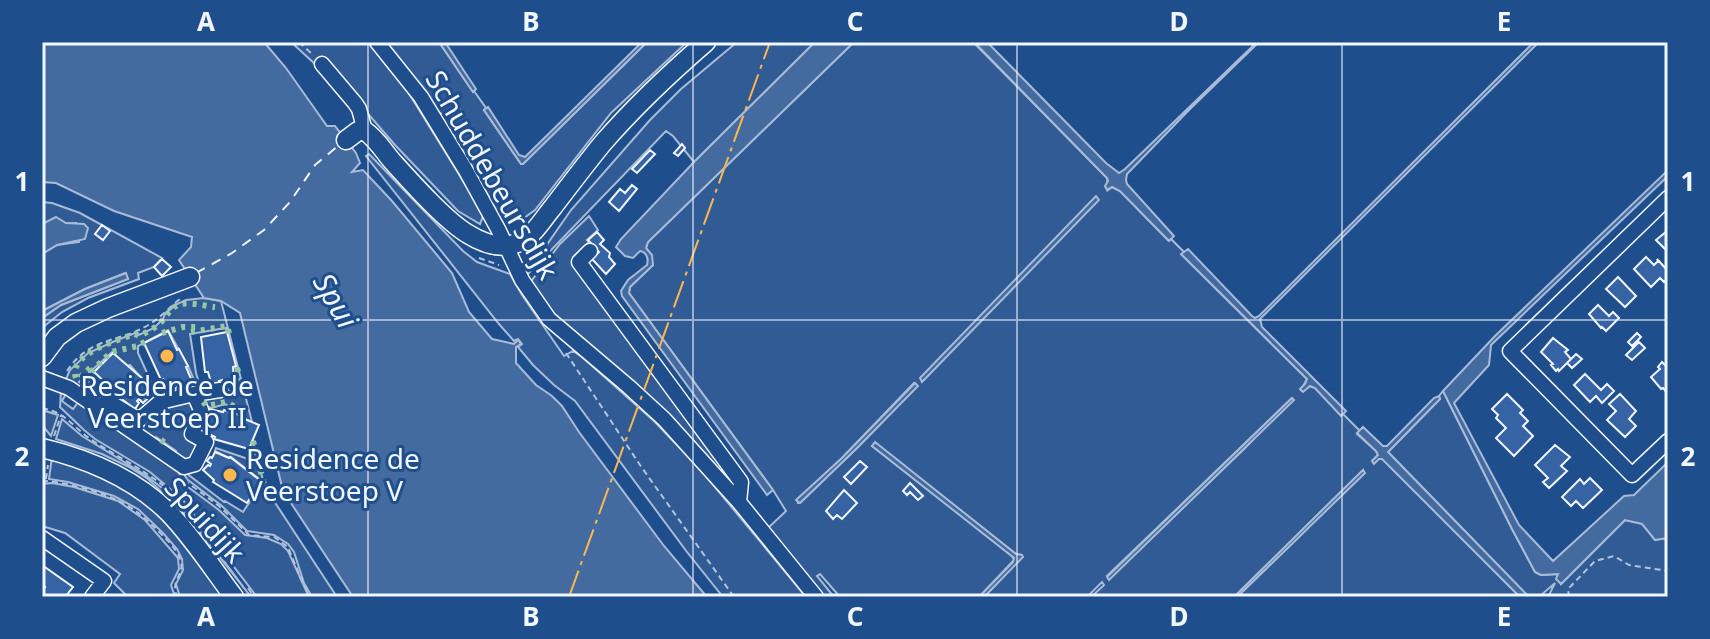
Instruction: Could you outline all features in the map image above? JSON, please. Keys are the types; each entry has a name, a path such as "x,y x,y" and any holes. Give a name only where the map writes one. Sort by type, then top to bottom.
{"main road":[{"path":"346,140 358,131 365,131 465,232 494,245 507,246 523,240 532,232 628,114 706,42"},
{"path":"42,357 60,334 80,321 190,277"},
{"name":"Spuidijk","path":"45,456 101,467 150,497 180,526 234,597"}],"street":[{"name":"Schuddebeursdijk","path":"377,42 421,97 465,169 522,280 549,319 664,419 739,502 816,597"},
{"path":"322,64 359,109 365,131"},
{"path":"1668,198 1510,351 1632,475 1668,441"},
{"name":"Schuddebeursdijk","path":"590,251 579,262 741,482 739,502"},
{"path":"42,378 60,384 98,407 184,467 195,464 206,442 192,434 201,410 194,394"},
{"path":"98,407 108,401 139,420 160,402 220,390"},
{"path":"42,538 104,581 92,597"}],"path":[{"path":"299,42 322,64"},
{"path":"60,384 69,367 91,348 153,322 180,299"},
{"path":"564,332 566,353 640,465 734,597"},
{"path":"42,408 56,411"},
{"path":"45,456 44,481 70,485 125,503 144,517 172,546 180,559 181,568 174,585 177,597"},
{"path":"184,467 184,481 219,506 249,535 274,537 288,547 310,597"},
{"path":"1569,597 1568,589 1595,561 1614,556 1629,565 1668,571"}],"shaded area":[{"path":"291,42 369,42 408,92 478,205 483,216 480,224 458,211 363,108"},
{"path":"385,42 439,42 523,164 647,42 687,42 611,113 535,210 524,218 514,220 497,212 490,204 449,131 452,122 463,113 459,108 446,115 439,113"},
{"path":"737,42 815,42 694,162 666,131 525,276 527,267 541,253 571,210 650,120"},
{"path":"854,42 973,42 1107,178 1108,190 1112,187 1120,191 1168,240 1171,239 1184,252 1182,255 1307,379 1301,390 1310,386 1315,388 1343,414 1360,431 1357,434 1376,451 1378,455 1372,461 1382,458 1520,597 1237,597 1364,473 1363,470 1234,597 1091,597 1104,585 1102,582 1087,597 984,597 1022,555 1016,554 875,443 872,446 1012,555 1014,560 979,597 840,597 820,574 817,576 834,597 821,597 767,529 786,511 773,490 629,293 630,287 653,265 646,248 648,242","holes":["914,383 917,386 798,503 797,500","1292,398 1245,448 1109,579 1107,576"]},
{"path":"369,154 463,251 477,262 510,274 564,356 573,351 582,357 654,421 700,469 806,597 723,597 575,401 533,365 518,347 522,344 518,339 514,341 499,324 366,156"},
{"path":"42,202 80,213 162,258 154,267 138,273 139,279 88,298 62,312 42,328 42,318 61,305 128,279 125,273 42,311 42,254 57,245 79,242 76,223 42,224"},
{"path":"589,216 598,230 573,257 728,466 737,482 734,485 633,383 553,313 529,284 560,244"},
{"path":"204,298 221,301 252,422 243,418 243,413 225,404 212,408 205,406 202,398 234,390 237,375 226,328 190,334 200,386 198,389 168,330 138,346 138,353 152,384 162,395 157,399 130,365 127,366 112,352 79,382 84,386 91,379 101,393 98,398 66,379 70,370 88,353 154,328 177,304"},
{"path":"61,391 67,392 62,401 73,409 79,401 179,470 180,481 219,510 245,535 267,538 281,544 288,551 309,597 257,597 182,499 150,472 84,430 60,407"},
{"path":"1443,391 1535,572 1541,575 1559,574 1561,584 1625,520 1642,523 1655,540 1668,538 1668,597 1548,597 1555,583 1539,597 1529,597 1388,452 1440,399"},
{"path":"189,399 193,402 199,445 185,462 175,455 176,451 156,437 153,440 141,428 156,410"},
{"path":"42,410 58,415 51,436 42,425"},
{"path":"62,419 82,436 147,476 167,492 191,517 251,597 187,516 148,479 102,454 56,439"},
{"path":"253,441 267,496 272,498 337,597 312,597 288,544 274,535 247,531 185,476 186,473 224,502 243,512 263,482 231,457 215,451 216,448 251,460"},
{"path":"52,457 97,470 165,517 227,597 180,597 176,584 183,570 182,559 163,533 138,509 114,496 49,479"},
{"path":"52,483 118,501 145,520 178,558 179,569 171,585 175,597 128,597 114,583 120,574 65,533 42,526 42,484"}],"water":[{"name":"Spui","path":"42,42 264,42 327,126 335,126 356,153 360,163 352,172 363,170 392,201 452,273 469,312 492,339 514,344 518,340 521,344 516,347 516,363 536,385 562,406 664,546 707,597 353,597 283,491 240,313 221,301 204,298 179,260 191,247 192,237 114,211 56,183 42,182"},
{"path":"439,42 445,42 476,89 473,92"},
{"path":"642,42 647,42 523,164 484,110 488,107 519,155 525,157"},
{"path":"815,42 854,42 648,242 646,248 652,255 653,265 630,287 629,293 773,490 767,495 622,296 621,291 628,280 647,265 646,256 640,251 633,258 625,256 616,247 694,162"},
{"path":"974,42 987,42 1119,173 1259,42 1127,174 1127,184 1174,236 1169,241 1120,191 1112,187 1107,190 1107,178"},
{"path":"1534,42 1539,42 1260,319 1262,327 1346,411 1341,416 1315,388 1310,386 1303,392 1300,389 1307,379 1181,254 1188,249 1252,316 1259,316"},
{"path":"1668,170 1668,176 1491,345 1489,365 1454,403 1519,525 1553,561 1624,496 1634,495 1668,462 1668,538 1655,540 1642,524 1625,520 1561,584 1556,579 1558,574 1541,575 1535,572 1443,391 1495,336"},
{"path":"1096,196 1099,200 922,382 920,378"},
{"path":"56,217 66,223 84,224 88,228 85,239 57,245 42,254 42,224"},
{"path":"126,273 128,279 61,305 42,318 42,311"},
{"path":"915,383 918,386 857,448 800,503 796,500 842,458"},
{"path":"1439,396 1440,399 1388,452 1529,597 1520,597 1382,459 1374,464 1372,461 1378,455 1376,451 1357,433 1363,427 1383,446 1387,446"},
{"path":"1292,398 1294,400 1109,580 1107,577"},
{"path":"875,442 1016,554 1022,555 984,597 979,597 1014,558 872,446"},
{"path":"1363,470 1365,473 1234,597"}],"building":[{"path":"682,144 685,148 678,156 674,153"},
{"path":"650,150 655,154 637,173 632,169"},
{"path":"632,185 637,189 619,211 609,202 620,189 625,193"},
{"path":"102,225 110,231 103,240 95,234"},
{"path":"1668,231 1668,252 1656,240"},
{"path":"597,232 604,240 600,244 610,253 609,257 615,264 606,274 592,259 599,252 588,240"},
{"path":"1646,257 1654,265 1657,259 1668,271 1664,282 1660,278 1651,287 1634,269"},
{"path":"162,259 171,267 162,276 154,267"},
{"path":"1618,277 1636,296 1625,307 1606,289"},
{"path":"1598,305 1609,316 1613,312 1619,318 1606,331 1589,314"},
{"name":"Residence de Veerstoep II","path":"168,331 188,366 192,381 182,388 179,383 171,391 161,380 144,343"},
{"path":"227,332 236,366 233,367 234,382 223,386 222,380 212,386 208,372 205,372 201,337"},
{"path":"1637,333 1641,337 1632,346 1628,342"},
{"path":"1553,338 1568,350 1565,352 1571,359 1559,371 1541,352"},
{"path":"1639,342 1645,348 1632,360 1626,355"},
{"path":"113,353 143,379 141,381 151,393 143,403 139,399 137,401 139,403 135,409 123,400 121,402 94,372"},
{"path":"1576,354 1582,359 1572,368 1567,363"},
{"path":"1662,362 1668,368 1667,393 1651,377 1660,369 1658,367"},
{"path":"1585,374 1601,390 1607,384 1614,391 1602,403 1596,396 1590,402 1574,385"},
{"path":"1507,394 1523,410 1520,413 1528,421 1523,426 1533,436 1514,456 1496,438 1506,428 1492,409"},
{"path":"1620,394 1636,411 1629,419 1636,426 1625,437 1607,420 1616,411 1609,404"},
{"path":"209,409 224,410 259,425 249,449 214,439 201,430 207,424 208,421 203,419"},
{"path":"1555,445 1570,457 1561,466 1567,471 1549,488 1543,482 1548,478 1535,465"},
{"name":"Residence de Veerstoep V","path":"215,452 230,457 261,481 247,503 213,482 203,470 210,466 207,461"},
{"path":"860,461 867,467 851,484 844,477"},
{"path":"1590,478 1602,490 1583,508 1576,501 1571,506 1562,497 1580,479 1584,484"},
{"path":"910,483 923,496 918,500 910,492 907,495 903,491"},
{"path":"844,490 857,503 842,519 837,515 833,519 826,511"},
{"path":"42,565 73,587 65,597 42,597 45,587 42,585"}],"ferry route":[{"path":"196,273 264,230 290,202 315,165 338,146"}],"hedge":[{"path":"90,368 77,380 75,371 85,356 117,340 135,334 139,336 160,323 178,305 189,303 215,307"},
{"path":"191,332 227,326 230,337"},
{"path":"162,333 183,327 198,327"},
{"path":"91,372 111,352 138,346 149,339"},
{"path":"225,393 235,391 239,376 236,363"},
{"path":"203,402 207,406 226,402 247,413"},
{"path":"161,440 167,444"},
{"path":"253,441 267,496"}],"power":[{"path":"569,597 770,42"}],"place":[{"name":"Residence de Veerstoep II","path":"167,356"},
{"name":"Residence de Veerstoep V","path":"230,475"}]}
